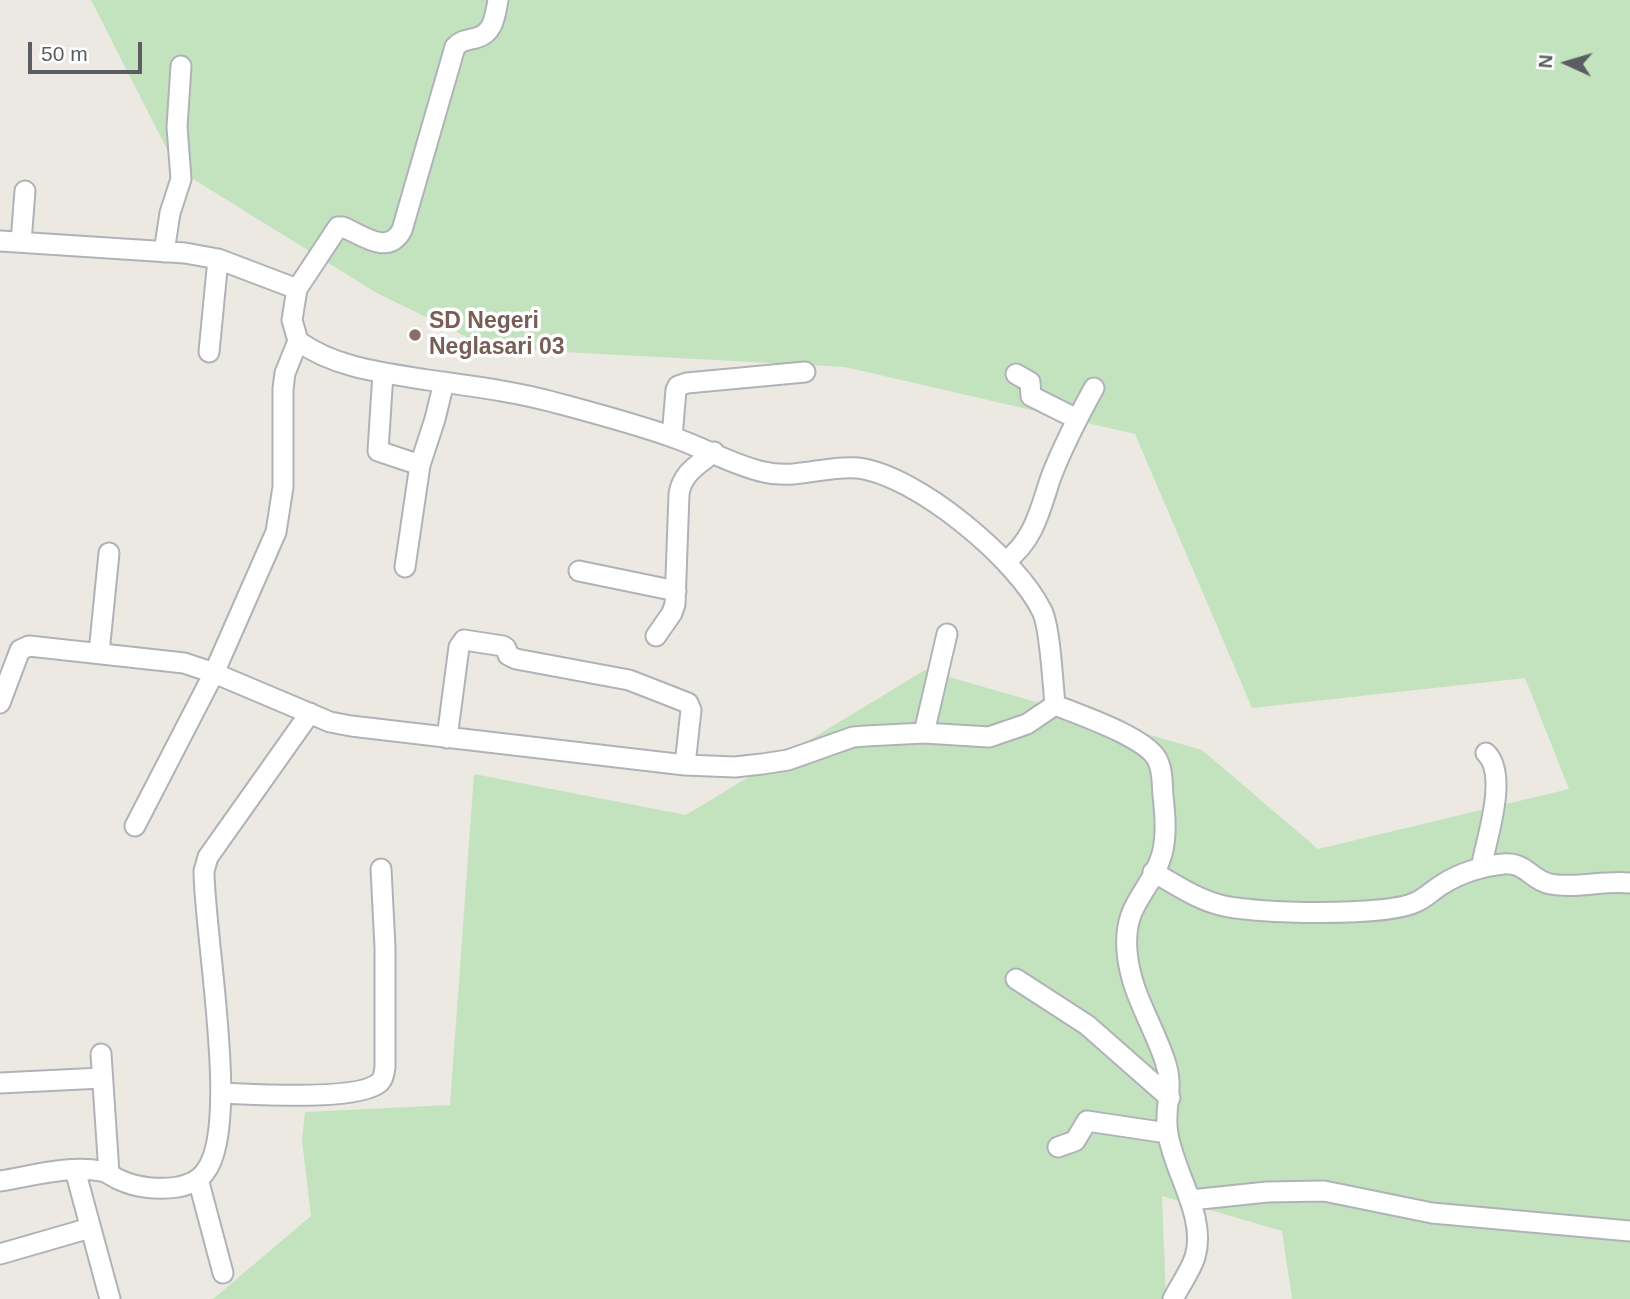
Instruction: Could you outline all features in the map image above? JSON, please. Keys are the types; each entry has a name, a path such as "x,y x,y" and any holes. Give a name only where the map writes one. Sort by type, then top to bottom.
{"street":[{"path":"498,0 489,31 481,37 462,41 455,47 398,238 393,242 379,243 344,227 338,227 297,289 292,320 298,341 313,352 383,373 538,398 672,437 771,474 859,468 884,475 931,499 1006,561 1045,617 1055,705"},
{"path":"164,251 170,213 181,179 177,127 177,94 181,66"},
{"path":"21,242 25,191"},
{"path":"0,241 164,251 218,259 297,289"},
{"path":"209,352 218,259"},
{"path":"135,826 214,673 276,532 283,487 282,389 285,373 298,341"},
{"path":"672,437 678,386 804,372"},
{"path":"383,373 378,450 420,465"},
{"path":"1016,374 1030,382 1031,396 1077,419"},
{"path":"405,567 420,465 435,419 443,382"},
{"path":"1006,561 1018,551 1035,525 1051,476 1094,388"},
{"path":"656,636 673,613 681,481 714,452"},
{"path":"99,653 109,553"},
{"path":"579,571 676,591"},
{"path":"924,733 947,634"},
{"path":"447,738 459,647 464,640 471,640 503,646 508,654 516,659 629,680 688,703 691,710 685,765"},
{"path":"0,703 20,650 29,646 184,663 330,722 351,726 685,765 735,767 788,760 853,737 924,733 989,737 1027,724 1055,705"},
{"path":"1055,705 1135,740 1146,747 1161,769 1165,829 1162,853 1129,918 1127,951 1134,986 1156,1034 1169,1073 1167,1133 1191,1200 1197,1236 1196,1254 1173,1299"},
{"path":"0,1181 75,1170 109,1173 127,1183 152,1188 178,1187 198,1179 206,1172 215,1150 222,1093 204,871 208,857 310,713"},
{"path":"1481,869 1497,779 1486,753"},
{"path":"1153,872 1200,898 1244,911 1321,912 1402,908 1417,902 1451,880 1481,869 1512,863 1520,865 1542,882 1569,886 1616,881 1630,883"},
{"path":"222,1093 333,1094 371,1088 383,1078 386,1067 385,947 381,869"},
{"path":"1017,979 1087,1025 1170,1098"},
{"path":"101,1054 109,1173"},
{"path":"0,1083 102,1078"},
{"path":"1058,1147 1074,1141 1087,1121 1167,1133"},
{"path":"75,1170 110,1299"},
{"path":"198,1179 223,1273"},
{"path":"1191,1200 1267,1192 1324,1191 1443,1215 1630,1231"},
{"path":"0,1254 90,1228"}],"green space":[{"path":"91,0 1630,0 1630,1299 1292,1299 1282,1231 1162,1196 1166,1299 213,1299 311,1216 302,1141 305,1112 450,1105 474,774 686,815 925,670 1202,750 1318,849 1569,789 1525,678 1252,708 1135,434 845,367 489,348 375,292 177,169"}],"place":[{"name":"SD Negeri Neglasari 03","path":"415,335"}]}
